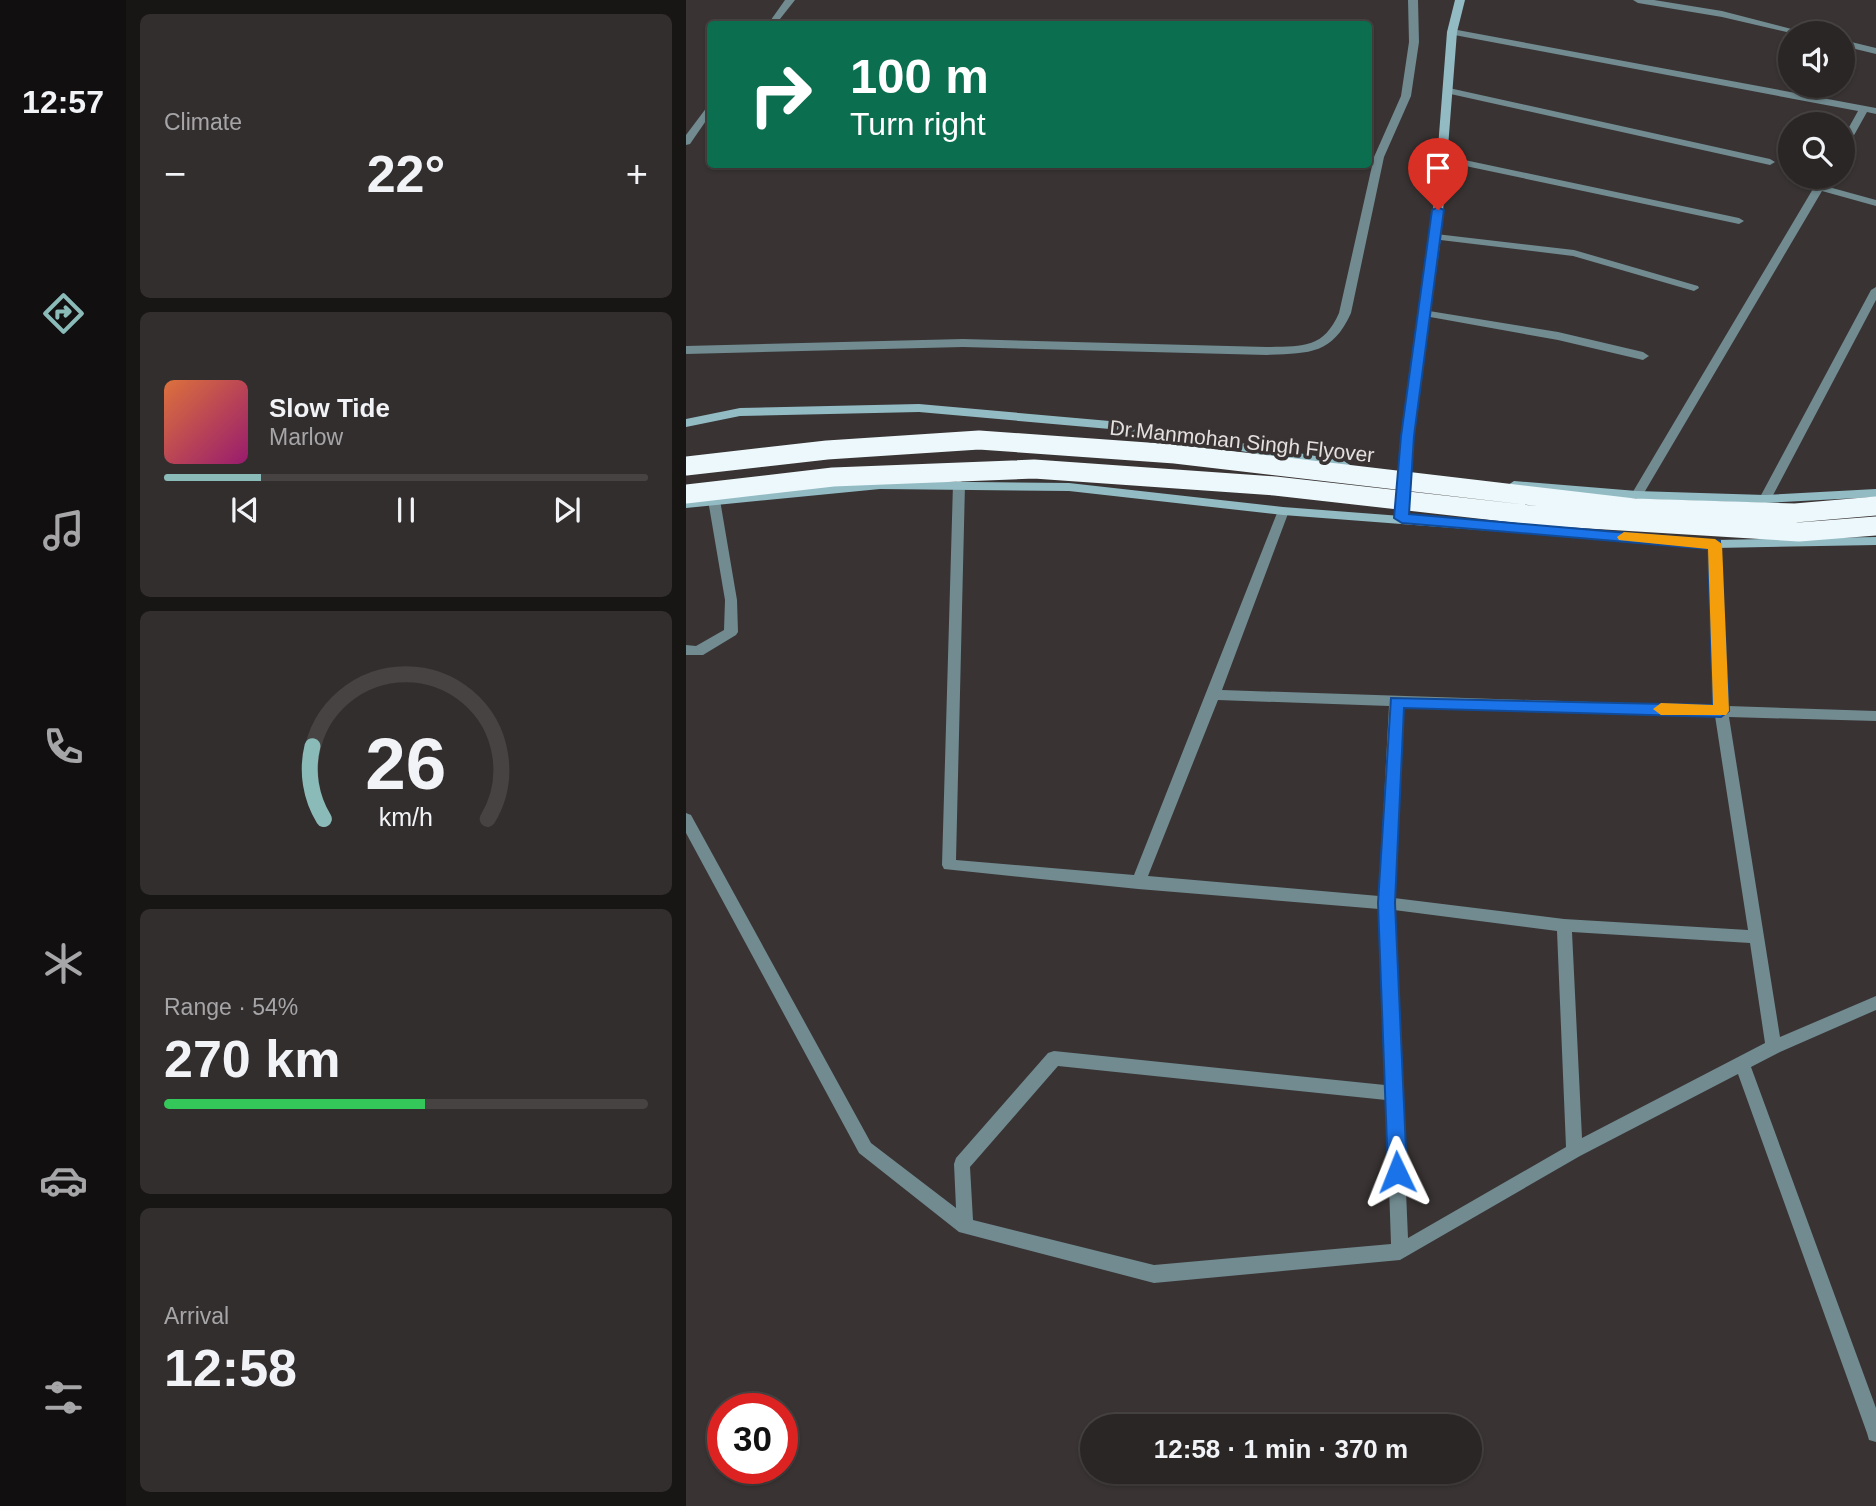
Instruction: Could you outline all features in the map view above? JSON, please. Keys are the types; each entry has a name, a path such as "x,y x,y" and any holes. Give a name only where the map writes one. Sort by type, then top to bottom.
{"highway":[{"name":"Dr.Manmohan Singh Flyover","path":"686,466 827,450 979,440 1175,454 1634,508 1795,513 1876,506"},
{"name":"Dr.Manmohan Singh Flyover","path":"686,494 833,478 1034,469 1275,486 1540,516 1799,532 1876,526"}],"street":[{"path":"774,21 790,0"},
{"path":"686,350 963,343 1267,351 1319,344 1334,335 1345,313 1379,157 1406,96 1414,42 1413,0"},
{"path":"1402,518 1408,436 1423,313 1436,237 1452,32 1460,0"},
{"path":"1638,0 1722,14 1778,27"},
{"path":"1452,32 1876,111"},
{"path":"1855,46 1876,51"},
{"path":"1449,91 1770,162"},
{"path":"1855,125 1864,109"},
{"path":"686,142 707,113"},
{"path":"1441,158 1739,221"},
{"path":"1637,495 1818,189"},
{"path":"1840,189 1876,203"},
{"path":"1436,237 1574,253 1694,288"},
{"path":"1765,499 1876,290"},
{"path":"1423,313 1558,336 1643,356"},
{"path":"686,422 740,412 919,408 1121,426 1406,476 1637,495 1765,499 1876,493"},
{"path":"959,484 948,865 1386,903 1564,925 1757,937"},
{"path":"686,504 880,485 1069,487 1283,511 1715,544 1876,541"},
{"path":"686,650 698,651 731,632 731,600 714,500"},
{"path":"1138,883 1283,511"},
{"path":"1715,544 1721,711 1774,1047"},
{"path":"1213,695 1876,716"},
{"path":"1396,702 1386,903 1400,1252"},
{"path":"686,819 865,1148 965,1226 1154,1274 1400,1252 1574,1151 1774,1047 1876,1003"},
{"path":"1564,925 1574,1151"},
{"path":"965,1226 962,1164 1054,1058 1394,1093"},
{"path":"1742,1064 1876,1433"}],"slow traffic":[{"path":"1624,537 1715,544 1721,711 1661,709"}],"route":[{"path":"1397,1172 1386,903 1396,702 1721,711 1715,544 1402,518 1408,436 1438,210"}]}
